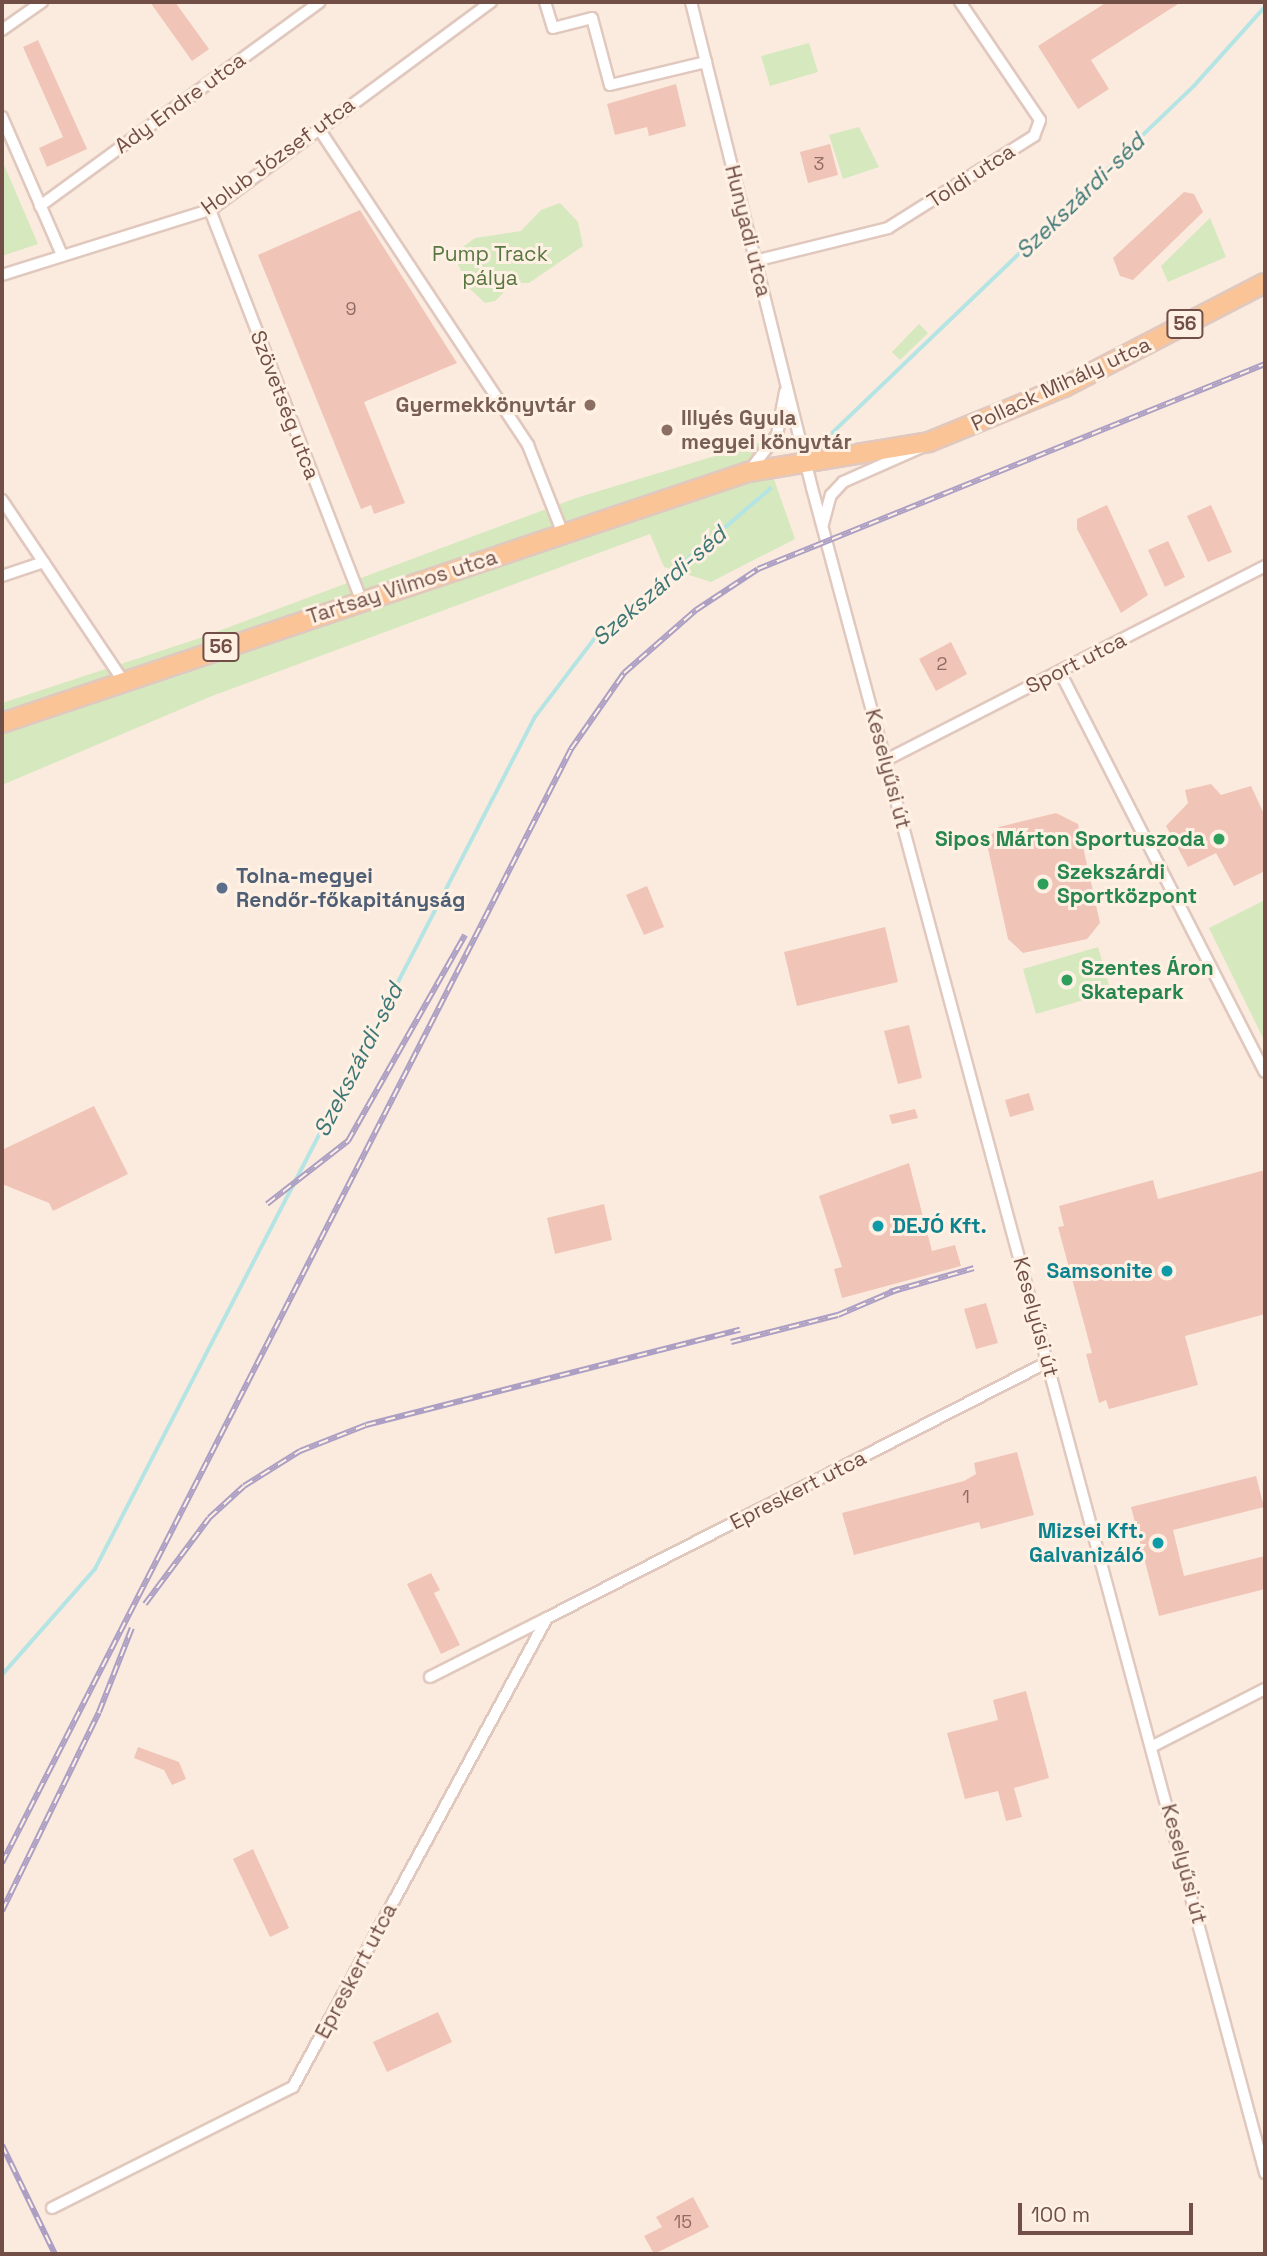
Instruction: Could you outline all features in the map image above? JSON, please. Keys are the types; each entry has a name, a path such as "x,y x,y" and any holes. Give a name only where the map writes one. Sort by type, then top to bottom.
{"main road":[{"name":"Pollack Mihály utca","path":"804,461 929,442 1073,382 1265,283"},
{"name":"Tartsay Vilmos utca","path":"2,723 748,472 804,461"}],"street":[{"path":"2,30 42,2"},
{"name":"Ady Endre utca","path":"40,206 320,2"},
{"name":"Holub József utca","path":"2,275 210,210 491,2"},
{"path":"545,2 553,27 592,18 610,85 706,62"},
{"name":"Hunyadi utca","path":"691,2 804,461"},
{"name":"Toldi utca","path":"755,261 888,228 1034,136 1040,120 960,2"},
{"path":"2,117 62,255"},
{"path":"319,129 528,445 563,534"},
{"name":"Szövetség utca","path":"210,210 361,600"},
{"path":"748,472 777,435 786,385"},
{"name":"Pollack Mihály utca","path":"823,526 831,495 843,482 901,461 929,442"},
{"name":"Keselyűsi út","path":"804,461 1153,1746 1265,2173"},
{"path":"2,500 124,682"},
{"path":"2,576 44,562"},
{"name":"Sport utca","path":"886,760 1265,566"},
{"path":"1060,672 1265,1072"},
{"name":"Epreskert utca","path":"430,1677 1048,1362"},
{"name":"Epreskert utca","path":"52,2208 293,2087 547,1618"},
{"path":"1153,1746 1265,1689"}],"green space":[{"path":"809,43 818,72 770,86 761,56"},
{"path":"859,127 879,167 843,179 829,135"},
{"path":"2,160 38,244 2,256"},
{"name":"Pump Track pálya","path":"560,203 578,222 583,246 529,283 513,283 495,301 485,303 468,287 457,262 460,249 475,238 521,231 541,210"},
{"path":"1210,218 1226,257 1168,282 1161,266"},
{"path":"919,324 928,333 900,360 892,352"},
{"path":"761,442 795,539 711,582 664,567 650,534 212,696 2,785 2,703 197,639 576,498"},
{"path":"1265,900 1265,1042 1209,928"},
{"name":"Szentes Áron Skatepark","path":"1098,947 1111,992 1036,1014 1023,969"}],"building":[{"path":"150,2 175,2 209,49 192,61"},
{"path":"1107,2 1181,2 1091,60 1109,89 1078,109 1038,46"},
{"path":"38,40 87,149 47,167 39,148 63,137 23,47"},
{"path":"676,84 686,126 649,136 647,127 615,135 607,104"},
{"path":"830,144 838,175 808,183 800,152"},
{"path":"1184,192 1194,194 1203,212 1133,280 1120,276 1113,258"},
{"path":"360,210 457,363 364,402 405,503 374,514 371,505 361,509 258,255"},
{"path":"1107,505 1148,595 1121,613 1077,529 1077,519"},
{"path":"1211,505 1232,552 1208,562 1187,516"},
{"path":"1168,541 1185,577 1165,587 1148,550"},
{"path":"951,642 967,674 936,691 919,659"},
{"name":"Sipos Márton Sportuszoda","path":"1211,784 1221,795 1251,786 1265,816 1265,871 1234,886 1216,853 1188,867 1166,826 1188,803 1185,790"},
{"name":"Szekszárdi Sportközpont","path":"1056,813 1078,824 1100,923 1087,939 1023,953 1008,939 986,840 999,827"},
{"path":"647,886 664,927 644,935 626,895"},
{"path":"885,927 898,982 797,1006 784,952"},
{"path":"909,1025 922,1078 898,1084 884,1031"},
{"path":"1029,1093 1034,1110 1010,1117 1005,1100"},
{"path":"94,1106 128,1174 53,1211 49,1203 2,1184 2,1150"},
{"path":"915,1109 918,1118 892,1124 889,1115"},
{"name":"DEJÓ Kft.","path":"909,1163 932,1251 955,1245 961,1266 842,1298 834,1269 842,1267 819,1196"},
{"name":"Samsonite","path":"1265,1170 1265,1314 1185,1336 1198,1385 1109,1409 1106,1400 1099,1403 1086,1354 1092,1353 1058,1227 1064,1226 1059,1206 1153,1180 1158,1199"},
{"path":"604,1204 612,1240 555,1254 547,1218"},
{"path":"986,1303 998,1343 976,1349 964,1309"},
{"path":"1017,1452 1034,1515 981,1529 979,1522 854,1555 842,1513 964,1481 976,1474 974,1463"},
{"name":"Mizsei Kft. Galvanizáló","path":"1256,1476 1264,1507 1173,1530 1184,1576 1265,1556 1265,1589 1159,1616 1131,1507"},
{"path":"431,1573 440,1590 434,1593 460,1645 441,1654 407,1584"},
{"path":"1026,1691 1049,1778 1014,1788 1022,1817 1006,1821 998,1791 965,1799 947,1733 998,1720 993,1700"},
{"path":"138,1747 179,1762 186,1779 172,1785 164,1770 134,1758"},
{"path":"253,1849 289,1928 270,1937 233,1859"},
{"path":"438,2012 452,2042 387,2072 373,2042"},
{"path":"693,2197 709,2227 654,2254 644,2236 662,2227 656,2217"}],"waterway":[{"name":"Szekszárdi-séd","path":"828,437 1194,86 1265,7"},
{"name":"Szekszárdi-séd","path":"2,1675 95,1569 535,717 595,638 770,489"}],"railway":[{"path":"2,1863 571,749 624,673 696,610 758,569 1265,364"},
{"path":"267,1204 348,1141 465,935"},
{"path":"890,1292 974,1268"},
{"path":"731,1342 838,1315 899,1289"},
{"path":"145,1604 209,1518 244,1486 300,1451 366,1425 740,1330"},
{"path":"2,1911 99,1712 132,1628"},
{"path":"2,2145 55,2254"}],"place":[{"name":"Gyermekkönyvtár","path":"590,405"},
{"name":"Illyés Gyula megyei könyvtár","path":"667,430"},
{"name":"Sipos Márton Sportuszoda","path":"1219,839"},
{"name":"Szekszárdi Sportközpont","path":"1043,884"},
{"name":"Tolna-megyei Rendőr-főkapitányság","path":"222,888"},
{"name":"Szentes Áron Skatepark","path":"1067,980"},
{"name":"DEJÓ Kft.","path":"878,1226"},
{"name":"Samsonite","path":"1167,1271"},
{"name":"Mizsei Kft. Galvanizáló","path":"1158,1543"}]}
